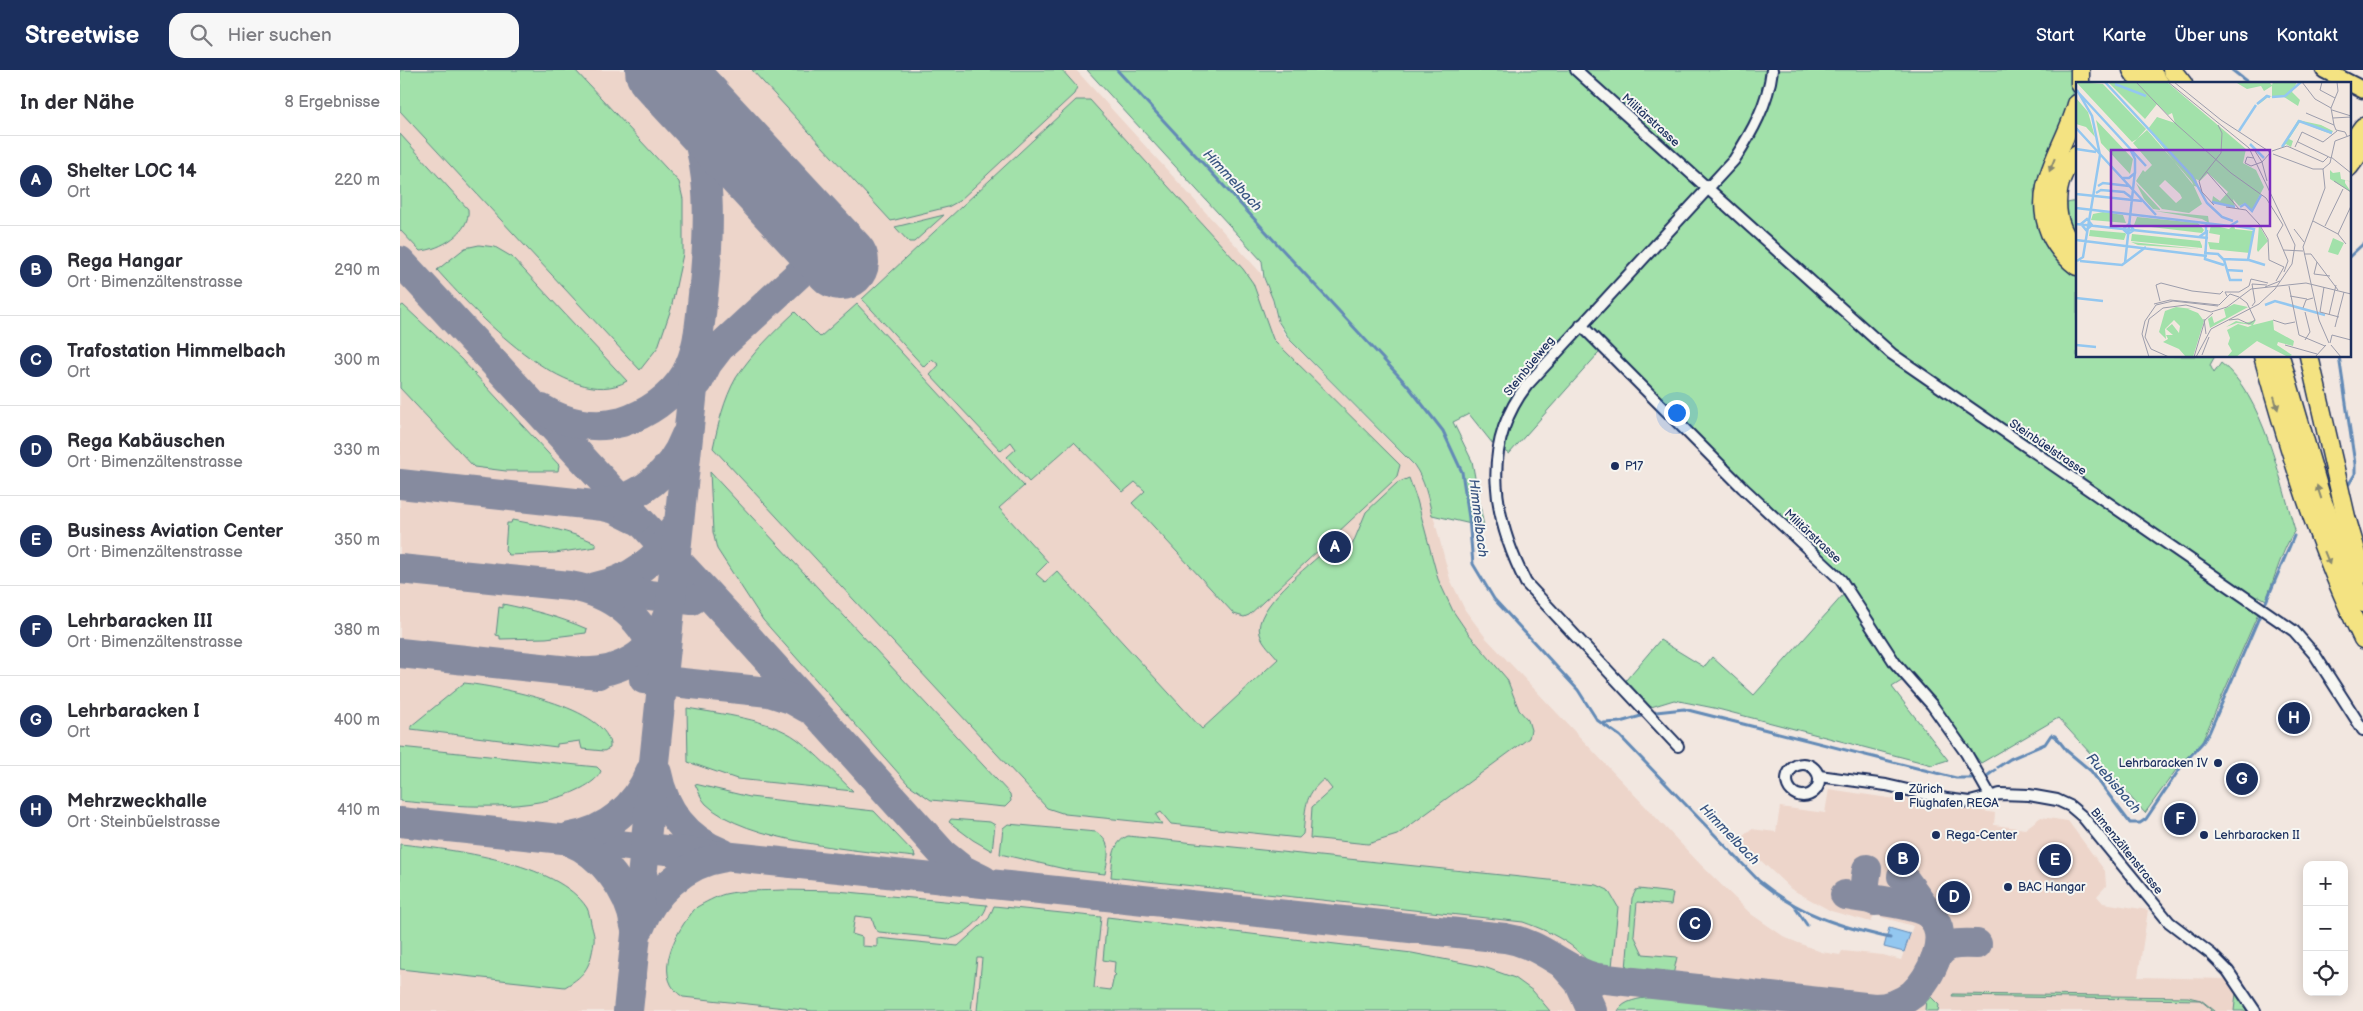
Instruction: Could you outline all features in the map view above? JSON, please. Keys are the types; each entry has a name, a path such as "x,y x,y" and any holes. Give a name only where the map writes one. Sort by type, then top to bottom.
{"highway":[{"path":"2132,70 2141,82"},
{"path":"2150,70 2159,82"},
{"path":"2172,70 2181,82"},
{"path":"2076,107 2048,174 2044,201 2048,228 2055,243 2076,265"},
{"path":"2350,145 2363,127"},
{"path":"2350,166 2363,148"},
{"path":"2076,156 2068,165 2060,181 2057,206 2061,226 2076,248"},
{"path":"2264,358 2289,448 2316,531 2363,639"},
{"path":"2281,358 2322,500 2363,602"},
{"path":"2309,358 2346,517 2363,574"}],"main road":[{"path":"2324,70 2347,82"},
{"path":"2350,83 2363,90"}],"street":[{"name":"Militärstrasse","path":"1576,70 1709,188"},
{"name":"Steinbüelweg","path":"1678,746 1526,583 1514,557 1498,493 1496,454 1503,425 1509,412 1527,385 1581,324 1734,160 1756,124 1766,100 1772,70"},
{"name":"Steinbüelstrasse","path":"1709,188 1892,354 2294,631 2315,655 2363,730"},
{"name":"Militärstrasse","path":"1581,324 1743,488 1840,580 1895,663 1932,705 1966,753 1991,797"},
{"name":"Bimenzältenstrasse","path":"1819,776 1886,785 1947,799 1970,802 2000,794 2029,795 2057,800 2077,810 2169,922 2211,954 2228,971 2255,1011"}],"shaded area":[{"path":"400,70 1076,70 1260,272 1270,292 1278,323 1286,337 1415,467 1426,488 1450,579 1465,610 1486,638 1700,864 1751,914 1786,938 1821,952 1840,955 1842,951 1883,955 1901,960 1913,926 1874,915 1871,922 1831,911 1791,889 1739,840 1751,829 1776,832 1780,807 1825,813 1829,789 1895,799 1896,797 1995,813 1994,825 2025,829 2041,817 2068,821 2105,871 2106,886 2097,896 2103,903 2148,910 2138,977 2226,979 2248,1011 400,1011"}],"green space":[{"path":"400,70 575,70 679,182 683,199 683,254 671,309 658,347 640,370 400,111"},
{"path":"752,70 1062,70 1077,87 1074,94 959,201 948,207 891,221"},
{"path":"1087,70 2076,70 2072,102 2039,184 2034,190 2039,228 2055,258 2076,274 2076,358 2214,358 2210,365 2214,373 2221,363 2236,377 2259,417 2276,464 2295,530 2282,555 2266,600 2259,596 2258,614 2202,742 2181,763 2145,813 2058,718 1981,763 1911,675 1892,687 1948,760 1932,765 1714,708 1674,700 1651,707 1626,680 1660,640 1704,667 1712,657 1754,695 1852,585 1840,570 1747,485 1606,345 1509,454 1493,444 1469,414 1453,422 1472,461 1484,527 1432,515 1423,483 1414,465 1290,340 1278,321 1273,300 1264,278 1262,261"},
{"path":"1076,100 1090,100 1243,269 1253,283 1273,339 1400,465 1397,476 1392,482 1249,615 1244,617 1234,614 1132,503 1145,491 1135,482 1123,492 1074,442 1029,482 1007,457 1016,449 1011,442 1001,451 930,375 939,365 932,359 924,367 862,299"},
{"path":"400,134 468,209 465,225 459,232 445,243 428,250 420,251 400,230"},
{"path":"2076,201 2076,237 2066,222 2067,203"},
{"path":"944,215 914,242 909,242 895,227"},
{"path":"479,245 495,247 512,257 627,381 604,388 578,383 551,371 523,353 473,309 437,270 465,248"},
{"path":"857,304 1024,486 999,508 1048,562 1036,574 1045,582 1057,571 1202,729 1278,659 1265,644 1260,634 1260,624 1273,600 1296,576 1327,549 1336,561 1351,548 1366,512 1397,483 1409,478 1417,500 1438,579 1453,611 1468,633 1507,679 1519,710 1528,720 1531,730 1529,738 1397,835 1368,844 1310,838 1312,807 1332,789 1324,779 1312,791 1309,797 1305,810 1303,834 1299,838 1171,824 1161,812 1156,815 1162,824 1065,814 1047,808 713,448 722,412 736,378 756,351 771,335 795,312 820,337"},
{"path":"403,305 461,359 559,465 558,471 506,471 474,467 400,388 400,307"},
{"path":"710,472 1010,794 1011,801 1005,807 931,800 908,784 763,620 717,549 713,532"},
{"path":"512,520 576,535 596,543 596,547 555,553 509,555 505,551 507,523 511,523"},
{"path":"503,604 567,621 587,629 586,633 546,638 500,639 500,636 496,635 499,607 503,608"},
{"path":"464,683 524,694 573,710 593,721 606,734 610,748 604,751 582,749 580,741 557,744 557,747 411,729 411,726"},
{"path":"687,708 744,718 786,732 812,751 853,791 737,779 688,762"},
{"path":"400,747 597,767 601,771 596,779 582,788 540,802 517,805 468,806 400,801"},
{"path":"695,784 750,797 874,811 914,853 915,857 835,848 775,836 724,817 706,804"},
{"path":"951,819 990,822 995,825 992,851 973,840 949,822"},
{"path":"1008,824 1096,832 1107,845 1108,856 1105,874 1069,870 1000,854 1003,828"},
{"path":"1128,836 1597,885 1608,890 1618,907 1612,967 1608,970 1594,965 1563,940 1523,922 1111,877 1114,853 1118,843"},
{"path":"400,844 473,854 501,861 553,879 573,892 587,908 594,934 593,950 586,969 578,978 565,987 400,969"},
{"path":"1636,890 1673,893 1671,905 1637,902 1634,935 1643,954 1677,957 1673,975 1668,976 1626,969 1632,898"},
{"path":"746,891 837,891 987,905 978,921 960,935 949,939 879,932 876,930 872,918 855,916 852,934 862,937 862,946 877,947 877,938 958,946 989,918 994,906 1101,917 1094,988 1111,990 1114,976 1116,975 1114,973 1115,962 1103,960 1107,917 1412,953 1484,967 1515,978 1533,991 1550,1011 977,1011 982,958 977,958 971,1011 813,1011 683,997 674,989 669,980 668,970 671,948 681,928 697,907 725,894"},
{"path":"2236,993 2247,1011 2234,1011"},
{"path":"1953,994 2188,997 2201,1000 2215,1011 2210,1011 2211,1009 2200,1000 1952,996"},
{"path":"1930,996 1939,1005 1938,1011 1925,1011 1926,999"},
{"path":"1651,997 1808,1011 1618,1011 1628,1002"}],"water":[{"path":"1889,928 1910,934 1904,952 1884,947"}],"waterway":[{"name":"Himmelbach","path":"1117,70 1408,386 1443,431 1462,472 1473,564 1494,599 1578,690 1597,720 1620,736 1759,881 1775,893 1790,903 1821,918 1890,938"},
{"path":"2232,70 2247,82"},
{"name":"Ruebisbach","path":"2350,256 2363,244"},
{"name":"Ruebisbach","path":"2339,358 2355,464 2355,474 2349,484"},
{"name":"Ruebisbach","path":"2266,602 2294,536"},
{"name":"Ruebisbach","path":"1998,767 2010,759 2045,744 2051,735 2055,736 2067,751 2091,771 2130,823 2140,823 2146,819 2183,764 2209,733 2260,615"},
{"name":"Ruebisbach","path":"1656,712 1684,709 1956,778 1973,778"},
{"name":"Ruebisbach","path":"1604,723 1620,722 1641,716"},
{"name":"Ruebisbach","path":"1987,776 1995,770"},
{"name":"Himmelbach","path":"1796,909 1807,925"}],"taxiway":[{"path":"542,409 571,422 581,424 601,425 622,422 640,415 666,398 690,366 700,326 706,266 708,236 706,177 701,148 692,121 680,94 662,70"},
{"path":"698,382 707,364 720,347 827,248"},
{"path":"400,261 741,630 943,854 963,870 983,880"},
{"path":"628,1011 699,332"},
{"path":"602,503 616,501 629,496 653,482 672,461 685,437"},
{"path":"400,484 603,506 615,509 635,519"},
{"path":"596,587 632,574 642,567 660,550 674,528"},
{"path":"400,569 570,586 600,595 626,610 636,621 653,647 658,662"},
{"path":"598,589 692,600"},
{"path":"579,672 608,670 633,660 653,642 667,617"},
{"path":"400,653 598,674"},
{"path":"644,679 769,692 791,699 807,708"},
{"path":"570,837 596,829 619,815 637,796 650,772"},
{"path":"657,773 665,799 679,822 698,840 722,853"},
{"path":"400,822 1505,938 1531,946 1573,969 1597,978 1874,1008 1890,1006 1904,1000 1920,987 1932,967 1939,945 1936,923 1924,911 1890,902 1845,895"},
{"path":"569,841 593,855 612,875 621,887 627,900 635,926"},
{"path":"640,927 645,914 672,882 695,866 721,858"},
{"path":"1867,869 1865,888 1868,895 1875,901"},
{"path":"1902,876 1931,916"},
{"path":"1934,962 1937,955 1946,947 1957,944 1977,944"},
{"path":"1563,964 1579,982 1592,1011"}],"runway":[{"path":"663,70 841,262"}],"place":[{"name":"P17","path":"1615,466"},
{"name":"Shelter LOC 14","path":"1335,547"},
{"name":"Mehrzweckhalle","path":"2294,718"},
{"name":"Lehrbaracken IV","path":"2218,763"},
{"name":"Lehrbaracken I","path":"2242,779"},
{"name":"Zürich Flughafen REGA","path":"1899,796"},
{"name":"Lehrbaracken III","path":"2180,819"},
{"name":"Rega-Center","path":"1936,835"},
{"name":"Lehrbaracken II","path":"2204,835"},
{"name":"Rega Hangar","path":"1903,859"},
{"name":"Business Aviation Center","path":"2055,860"},
{"name":"BAC Hangar","path":"2008,887"},
{"name":"Rega Kabäuschen","path":"1954,897"},
{"name":"Trafostation Himmelbach","path":"1695,924"}]}
